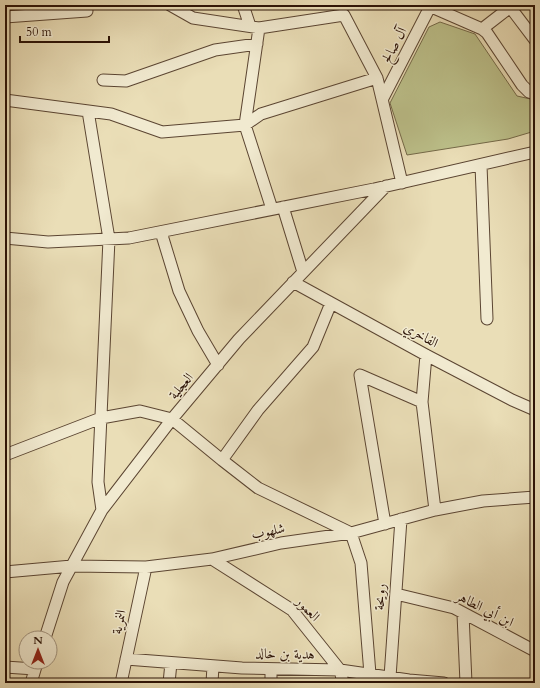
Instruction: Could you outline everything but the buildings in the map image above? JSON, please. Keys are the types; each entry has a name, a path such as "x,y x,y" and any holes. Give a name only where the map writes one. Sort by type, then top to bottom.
{"street":[{"path":"170,5 193,18 255,27 344,15 377,78 402,182"},
{"path":"243,5 255,27 257,44 245,125 272,209"},
{"path":"429,6 488,33 522,85 529,92 535,94"},
{"name":"آل صالح","path":"383,98 429,6"},
{"path":"482,29 512,6 535,40"},
{"path":"5,17 87,12"},
{"path":"104,80 126,81 215,50 257,44"},
{"path":"5,100 111,114 162,132 245,125 261,114 377,78"},
{"path":"88,110 109,239 98,482 102,510"},
{"path":"5,238 48,242 129,238 386,186 535,152"},
{"path":"481,164 487,319"},
{"name":"العجلية","path":"48,630 63,582 102,510 172,419 239,339 386,186"},
{"path":"283,207 303,272"},
{"path":"161,232 179,291 198,331 218,365"},
{"name":"الفاخري","path":"293,282 426,355 512,400 535,410"},
{"path":"222,460 258,410 314,347 331,303"},
{"path":"426,355 422,402 434,510"},
{"path":"385,524 360,376 422,402"},
{"path":"5,455 101,418 140,412 172,419 258,488 351,533 361,563 370,674"},
{"name":"شلهوب","path":"5,572 72,566 146,567 212,559 281,543 351,533 434,510 483,501 535,497"},
{"name":"رويحة","path":"390,677 401,519"},
{"name":"العمور","path":"212,559 292,610 340,670 343,683"},
{"name":"النمرية","path":"121,683 146,567"},
{"name":"ابن أبي الطاهر","path":"396,594 454,608 535,652"},
{"path":"463,614 466,683"},
{"name":"هدية بن خالد","path":"126,659 271,669 340,670 444,683"},
{"path":"169,683 171,663"},
{"path":"212,683 213,666"},
{"path":"5,667 18,667"},
{"path":"270,683 271,669"},
{"path":"31,683 35,670"}],"green space":[{"path":"440,22 475,34 517,96 535,100 535,131 508,139 407,155 390,103 429,27"}]}
